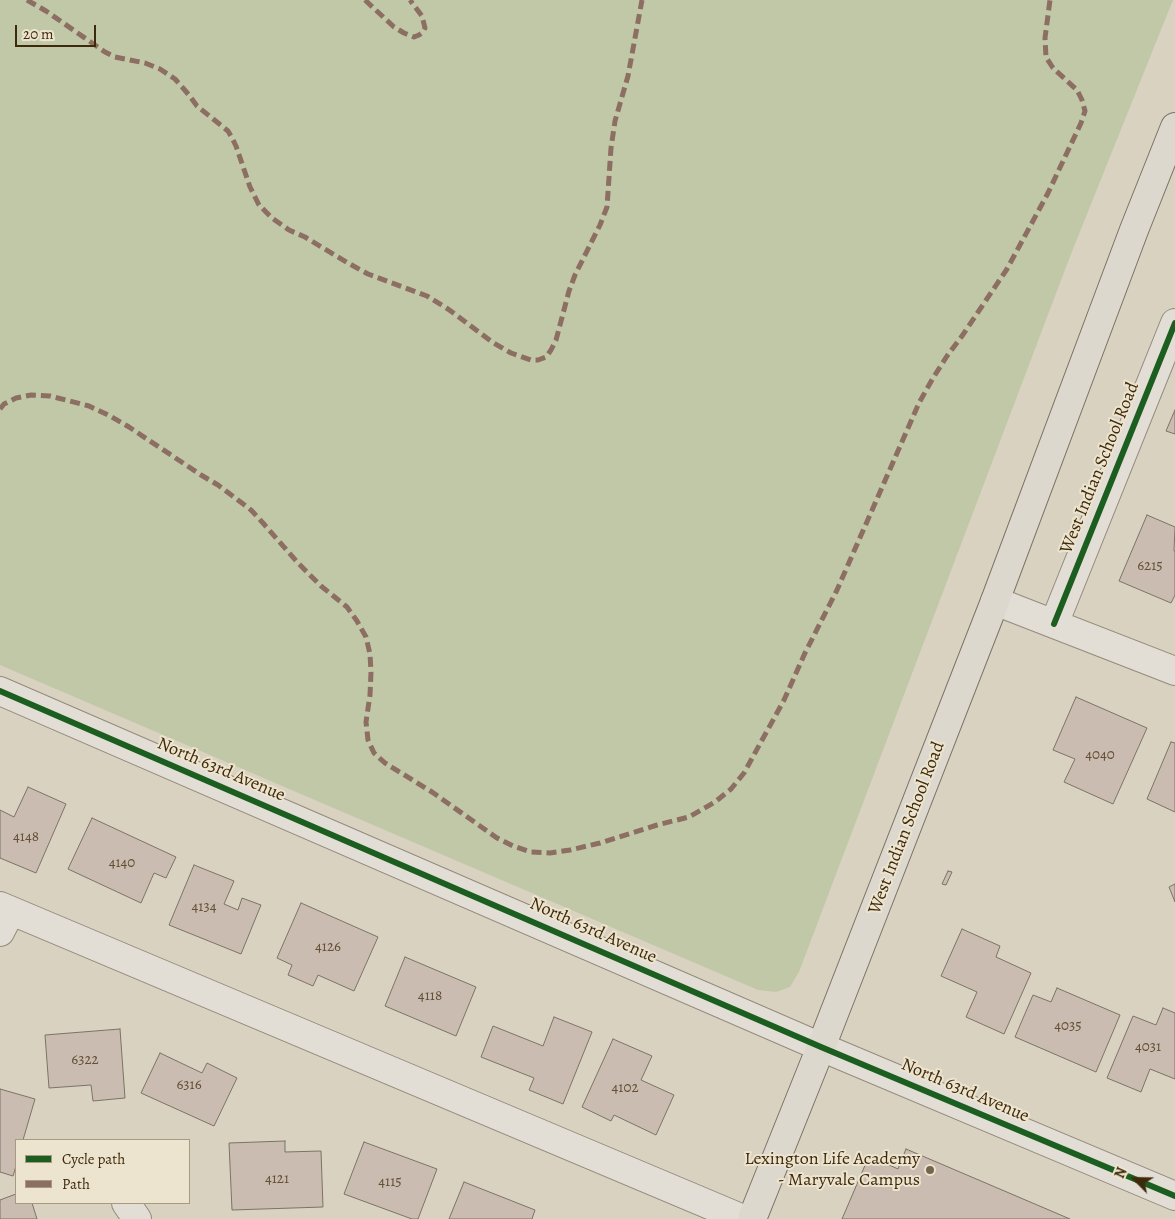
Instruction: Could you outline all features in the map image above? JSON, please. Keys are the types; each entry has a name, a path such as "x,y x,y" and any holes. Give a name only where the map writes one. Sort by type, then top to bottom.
{"main road":[{"name":"West Indian School Road","path":"752,1219 995,601 1134,230 1175,127"}],"street":[{"name":"West Indian School Road","path":"1054,624 1175,323"},
{"path":"995,601 1175,671"},
{"name":"North 63rd Avenue","path":"0,691 821,1047 1175,1196"},
{"path":"4,916 743,1219"},
{"path":"127,1204 137,1219"}],"green space":[{"path":"0,0 1173,0 1071,254 799,972 790,987 776,992 758,990 0,665"}],"building":[{"path":"1175,410 1175,434 1166,431"},
{"path":"1147,515 1175,527 1175,595 1171,603 1119,581"},
{"path":"1076,697 1147,728 1113,804 1064,782 1075,759 1053,750"},
{"path":"1171,742 1175,743 1175,812 1147,799"},
{"path":"28,787 66,804 36,873 0,858 0,810 14,817"},
{"path":"92,818 176,857 166,878 154,873 141,903 68,869"},
{"path":"194,865 234,881 224,904 238,910 242,898 261,905 241,954 169,925"},
{"path":"948,871 952,872 946,885 942,884"},
{"path":"1175,884 1175,902 1169,887"},
{"path":"301,903 378,937 354,991 318,975 313,986 288,975 292,965 277,958"},
{"path":"962,929 1000,946 996,957 1031,973 1004,1034 966,1017 977,992 941,976"},
{"path":"405,957 476,987 456,1036 385,1006"},
{"path":"1057,988 1120,1015 1096,1072 1015,1037 1033,995 1051,1002"},
{"path":"1163,1008 1175,1013 1175,1079 1150,1069 1141,1092 1107,1078 1133,1016 1156,1025"},
{"path":"554,1017 592,1032 563,1104 529,1090 534,1078 481,1057 493,1026 543,1046"},
{"path":"120,1029 125,1098 93,1101 91,1085 49,1088 45,1035"},
{"path":"613,1039 652,1056 641,1080 674,1095 656,1135 614,1115 611,1121 582,1107"},
{"path":"160,1053 202,1073 207,1063 237,1078 214,1126 141,1093"},
{"path":"0,1089 35,1099 23,1139 15,1139 15,1169 13,1176 0,1172"},
{"path":"285,1141 285,1152 321,1151 323,1207 232,1210 229,1143"},
{"path":"364,1142 437,1169 418,1219 412,1219 344,1194"},
{"path":"906,1149 1070,1219 842,1219 869,1156 898,1169"},
{"path":"464,1182 535,1210 532,1219 449,1219"},
{"path":"15,1194 15,1204 32,1204 37,1219 0,1219 0,1200"}],"marked path":[{"path":"27,0 105,52 115,57 145,63 160,69 175,79 197,106 228,131 236,146 250,187 259,205 272,218 289,230 305,237 368,274 427,296 448,309 492,342 511,353 531,360 546,357 556,340 575,275 607,207 615,121 628,76 642,0"},
{"path":"365,0 394,27 414,37 423,32 425,28 422,16 410,0"},
{"path":"0,409 4,404 16,398 31,395 50,396 89,406 129,427 218,485 251,510 298,563 321,586 347,607 366,637 370,654 371,672 366,722 368,740 374,753 385,763 432,792 497,838 531,852 550,853 600,843 689,817 715,802 731,789 744,773 784,700 837,590 919,403 947,356 1007,269 1048,193 1081,123 1085,111 1077,90 1053,68 1046,57 1045,38 1050,0"}],"cycle path":[{"path":"1054,624 1175,323"},
{"path":"0,691 821,1047 1175,1196"}],"place":[{"name":"Lexington Life Academy - Maryvale Campus","path":"930,1170"}]}
